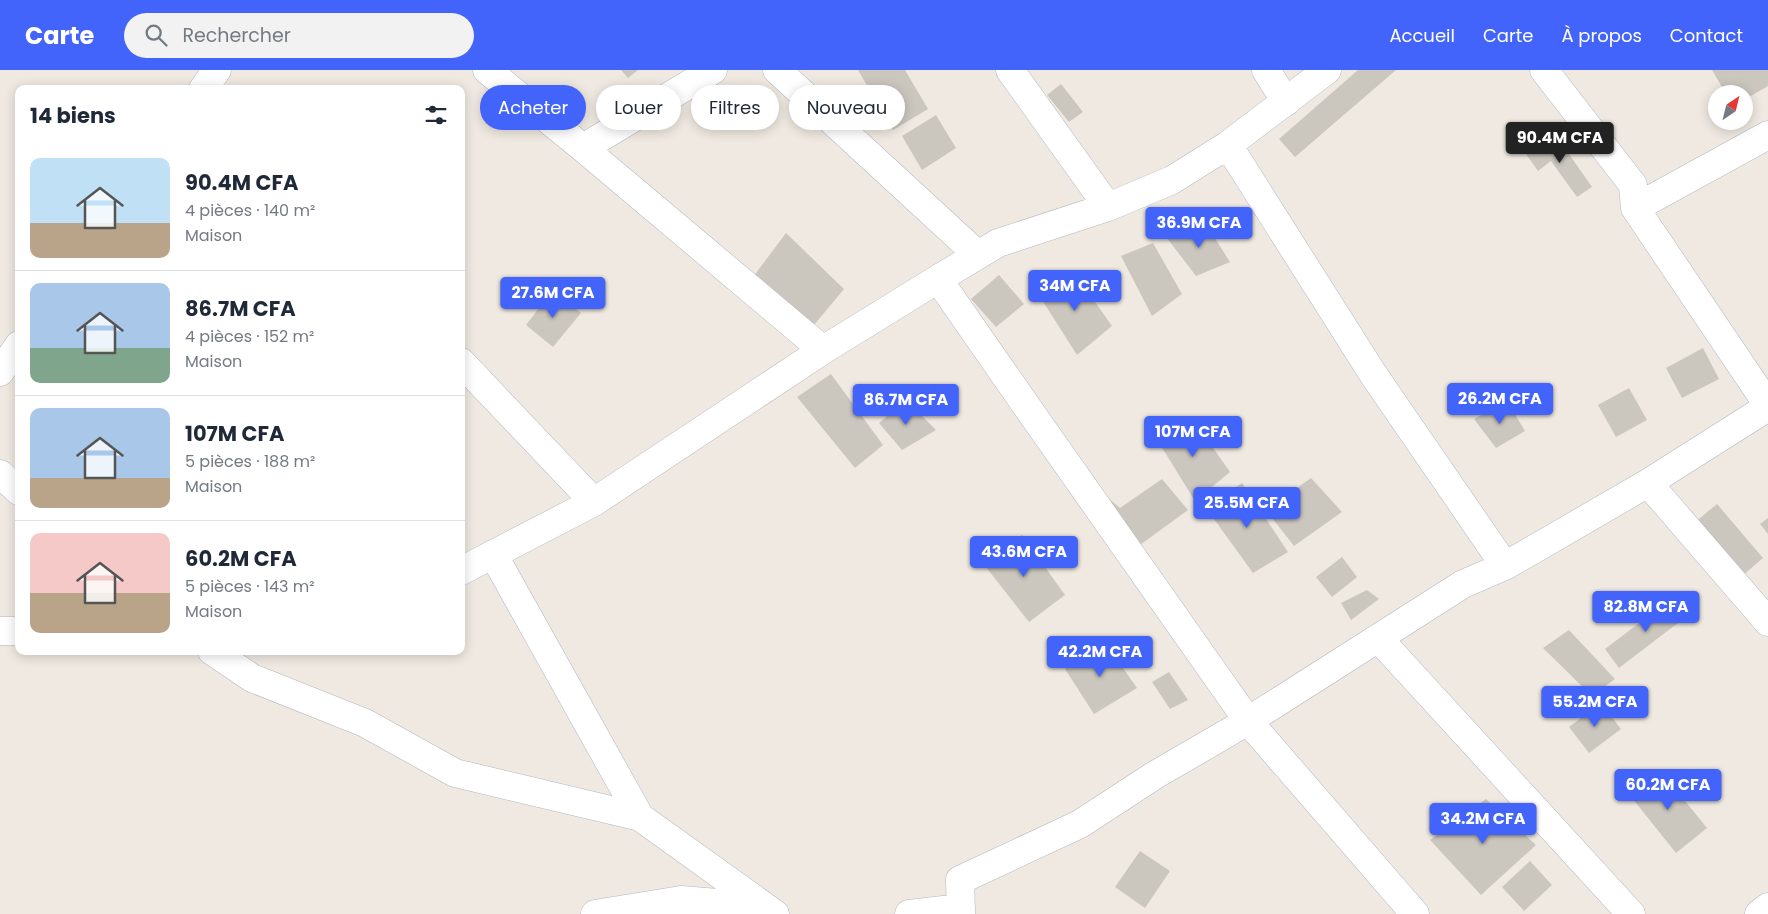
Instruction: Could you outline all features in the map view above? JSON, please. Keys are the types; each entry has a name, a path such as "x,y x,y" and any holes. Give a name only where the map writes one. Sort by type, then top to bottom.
{"street":[{"path":"206,85 217,70"},
{"path":"487,70 583,148 823,350"},
{"path":"583,148 713,70"},
{"path":"777,70 978,255"},
{"path":"1010,70 1108,208"},
{"path":"1266,70 1286,102"},
{"path":"465,569 594,502 823,350 998,243 1108,208 1172,180 1228,146 1327,70"},
{"path":"909,914 961,911 960,880 1080,824 1155,774 1248,721 1463,584 1505,566 1648,484 1768,406 1635,208 1633,185 1544,70"},
{"path":"1635,208 1768,135"},
{"path":"1228,146 1373,374 1505,566"},
{"path":"938,278 1248,721 1415,914"},
{"path":"0,372 15,351"},
{"path":"465,366 594,502"},
{"path":"0,474 15,487"},
{"path":"1648,484 1768,622"},
{"path":"493,554 640,817"},
{"path":"0,631 15,632"},
{"path":"1378,638 1632,914"},
{"path":"218,655 252,678 365,722 455,773 640,817 771,911"},
{"path":"595,914 681,900 771,911"},
{"path":"1759,914 1768,907"}],"building":[{"path":"621,70 638,70 628,78"},
{"path":"858,70 905,70 928,109 905,123 905,85 867,85"},
{"path":"1358,70 1396,70 1295,157 1279,139"},
{"path":"1712,70 1768,70 1768,86 1753,95 1753,85 1721,85"},
{"path":"1061,84 1083,112 1069,122 1047,95"},
{"path":"936,115 956,148 922,170 902,136"},
{"path":"1555,134 1592,187 1577,197 1551,161 1538,171 1526,154"},
{"path":"1204,221 1230,262 1196,276 1167,238"},
{"path":"786,233 844,289 814,325 753,277"},
{"path":"1153,243 1182,294 1152,316 1121,256"},
{"path":"1074,272 1112,326 1077,355 1037,292"},
{"path":"999,275 1024,304 996,327 971,299"},
{"path":"553,290 581,313 553,347 526,325"},
{"path":"1703,348 1719,379 1682,398 1666,368"},
{"path":"831,374 883,445 855,468 797,397"},
{"path":"1629,388 1647,420 1616,437 1598,405"},
{"path":"906,400 936,430 902,450 879,423"},
{"path":"1507,401 1525,431 1496,448 1474,419"},
{"path":"1192,418 1230,472 1195,501 1156,438"},
{"path":"1311,478 1342,512 1294,546 1266,510"},
{"path":"1162,479 1188,510 1133,550 1097,502 1107,497 1120,508"},
{"path":"1242,483 1288,552 1253,573 1206,508"},
{"path":"1717,504 1763,558 1741,577 1694,523"},
{"path":"1768,518 1768,534 1760,524"},
{"path":"1022,535 1065,595 1029,622 982,562"},
{"path":"1342,557 1357,577 1332,597 1316,577"},
{"path":"1367,590 1379,599 1351,620 1341,603"},
{"path":"1672,598 1687,616 1619,668 1605,649"},
{"path":"1569,630 1615,679 1592,696 1543,648"},
{"path":"1104,641 1137,688 1094,714 1065,669"},
{"path":"1169,672 1188,700 1170,709 1152,682"},
{"path":"1601,703 1621,729 1589,753 1569,727"},
{"path":"1659,769 1707,828 1676,853 1628,793"},
{"path":"1486,799 1536,845 1481,895 1430,840"},
{"path":"1140,851 1170,871 1145,908 1115,887"},
{"path":"1530,861 1552,885 1524,911 1502,887"}]}
